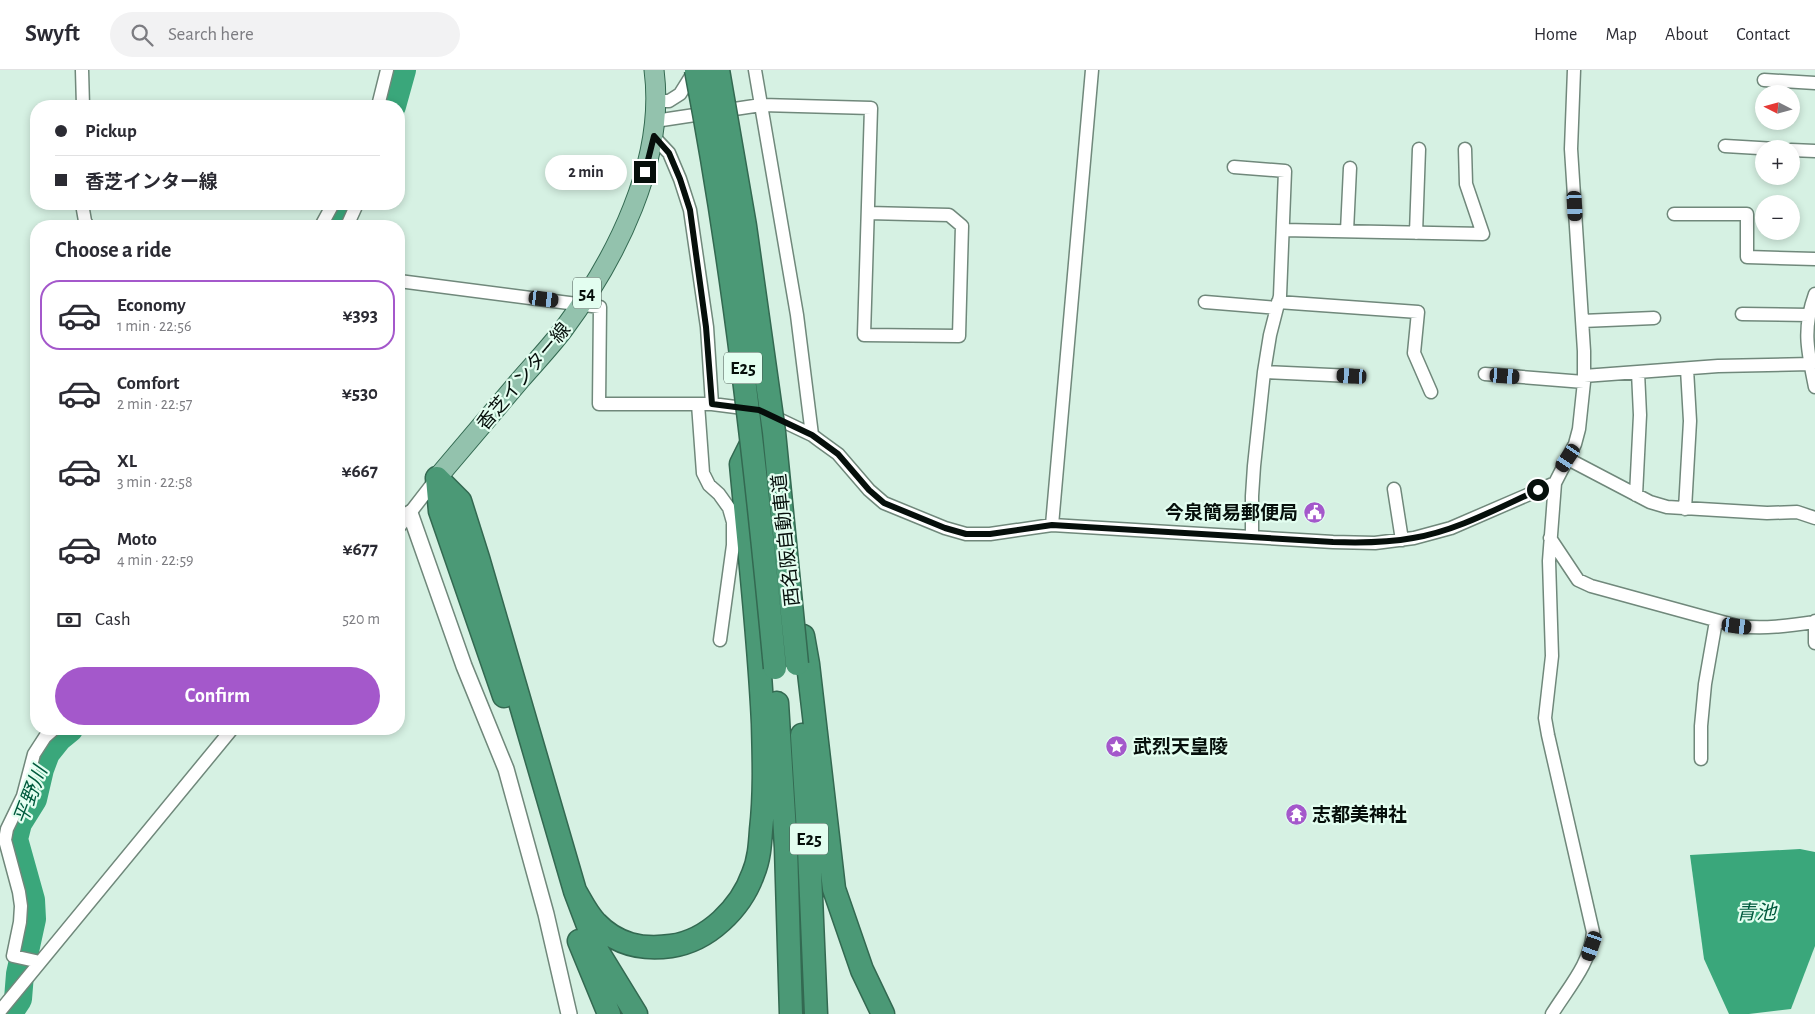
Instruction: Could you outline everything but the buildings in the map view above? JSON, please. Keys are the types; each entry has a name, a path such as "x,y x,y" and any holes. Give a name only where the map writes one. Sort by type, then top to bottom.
{"highway":[{"name":"西名阪自動車道","path":"695,70 724,230 752,442 767,668 786,848 791,1014"},
{"name":"西名阪自動車道","path":"718,70 745,226 774,432 793,618 803,664 816,1014"},
{"path":"437,478 460,501 484,576 575,891 598,952 636,1014"},
{"path":"437,478 440,511 519,737 571,924 609,1014"},
{"path":"803,664 834,889 862,970 883,1014"},
{"path":"575,891 595,922 611,936 629,944 653,948 676,945 702,935 722,920 741,900 753,874 759,853 764,807 767,668"},
{"path":"571,924 621,1014"}],"main road":[{"name":"香芝インター線","path":"437,478 563,330 600,274 633,206 645,172 654,129 657,101 650,70"}],"street":[{"path":"82,70 83,100"},
{"path":"380,100 387,70"},
{"path":"657,101 669,101 680,94 695,70"},
{"path":"755,70 797,315 812,435"},
{"path":"1052,525 1092,70"},
{"path":"1552,1014 1588,959 1592,946 1593,932 1548,735 1546,718 1552,656 1548,584 1555,483 1575,444 1580,429 1584,379 1571,148 1574,70"},
{"path":"1764,80 1815,83"},
{"path":"712,404 706,327 690,210 669,153 654,129 761,105 871,108 864,335 959,336 962,226 949,215 868,213"},
{"path":"1725,146 1755,148"},
{"path":"1416,233 1418,149"},
{"path":"1282,230 1483,234 1466,184 1465,149"},
{"path":"1800,150 1815,151"},
{"path":"1234,167 1285,171 1278,305 1270,335 1264,372 1253,473 1252,537"},
{"path":"1347,231 1350,168"},
{"path":"1674,214 1747,214 1747,258 1815,259"},
{"path":"405,282 600,307 599,404 712,404 759,410 812,435 838,454 869,490 884,503 945,528 966,534 990,534 1052,525 1374,543 1414,538 1451,528 1555,483"},
{"path":"1814,381 1807,334 1815,294"},
{"path":"1205,302 1418,312 1414,353 1431,392"},
{"path":"1742,314 1811,310"},
{"path":"1582,322 1654,318"},
{"path":"1485,374 1584,379 1687,368 1810,364"},
{"path":"1685,509 1690,421 1687,368"},
{"path":"1264,372 1352,376"},
{"path":"1636,495 1639,439 1638,372"},
{"path":"698,404 703,473 709,485 729,508 734,522 733,545 720,640"},
{"path":"1568,458 1650,502 1667,507 1767,513 1797,512 1815,518"},
{"path":"405,519 437,478"},
{"path":"1394,489 1402,540"},
{"path":"410,513 464,666 506,769 546,914 569,1014"},
{"path":"1550,538 1578,580 1591,586 1716,621 1758,628 1777,628 1815,622 1815,643"},
{"path":"1701,759 1704,684 1716,621"},
{"path":"40,962 13,956 20,922 21,906 20,892 5,840 7,828 23,796 34,754 47,735"},
{"path":"0,1010 227,735"}],"water":[{"name":"青池","path":"1800,849 1815,852 1815,946 1791,1009 1749,1014 1729,1014 1704,959 1690,855"}],"waterway":[{"name":"平野川","path":"394,100 402,70"},
{"name":"平野川","path":"338,220 344,210"},
{"name":"平野川","path":"8,1014 18,999 20,974 32,919 31,900 14,839 18,823 33,799 46,753 62,735"}],"place":[{"name":"今泉簡易郵便局","path":"1314,512"},
{"name":"武烈天皇陵","path":"1117,746"},
{"name":"志都美神社","path":"1296,814"}],"route":[{"path":"645,172 654,136 669,153 690,210 706,327 712,404 759,410 812,435 838,454 869,490 884,503 945,528 966,534 990,534 1020,528 1052,525 1374,543 1414,538 1451,528 1538,490"}]}
